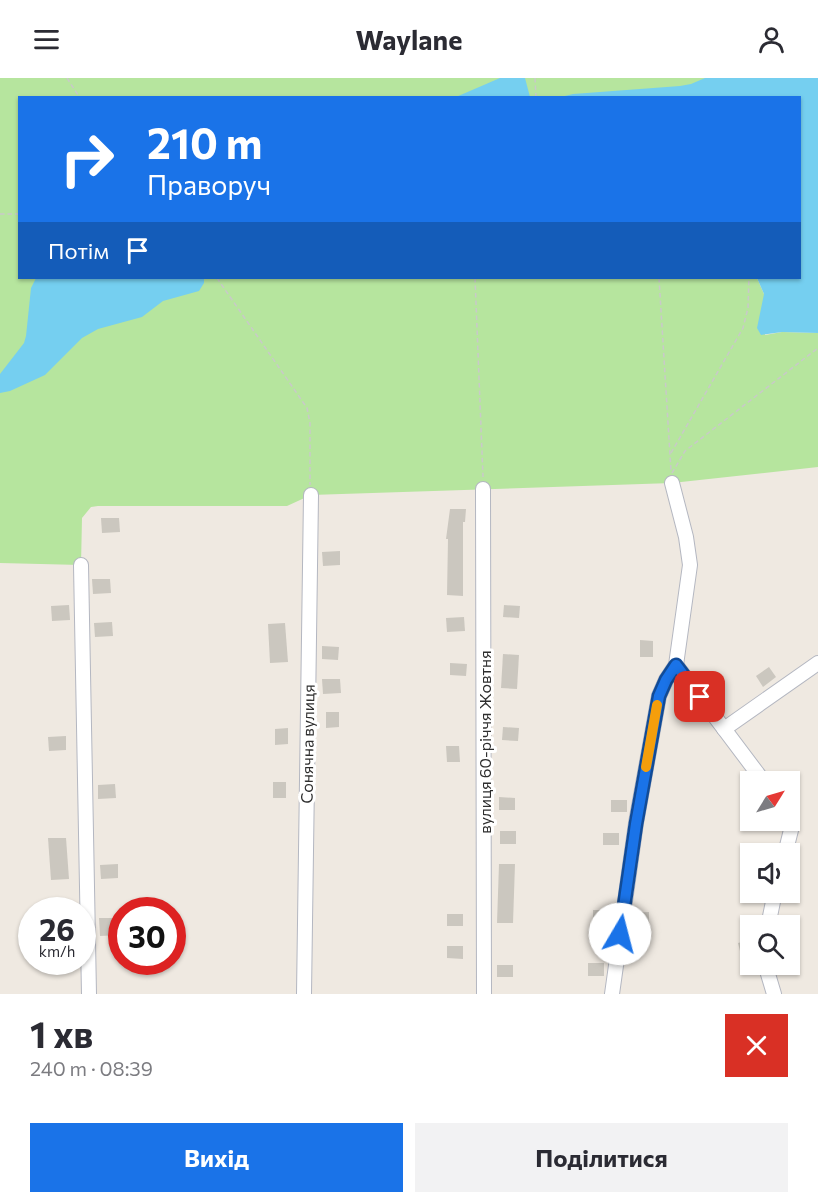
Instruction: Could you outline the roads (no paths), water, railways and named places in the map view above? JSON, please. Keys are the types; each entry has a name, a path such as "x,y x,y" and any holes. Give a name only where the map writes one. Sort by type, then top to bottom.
{"street":[{"path":"612,994 636,824 659,696 676,665 690,556 672,483"},
{"name":"вулиця 60-річчя Жовтня","path":"483,489 484,994"},
{"name":"Сонячна вулиця","path":"304,994 310,495"},
{"path":"81,565 89,994"},
{"path":"724,729 818,663"},
{"path":"676,665 756,771"},
{"path":"768,975 774,994"}],"water":[{"path":"500,78 525,78 530,96 458,96"},
{"path":"705,78 818,78 818,333 782,332 761,335 757,328 764,294 757,279 801,279 801,96 565,96 691,84"},
{"path":"36,279 204,279 199,291 163,301 142,317 98,329 82,338 45,375 10,391 0,393 0,374 24,343 31,288"}]}
